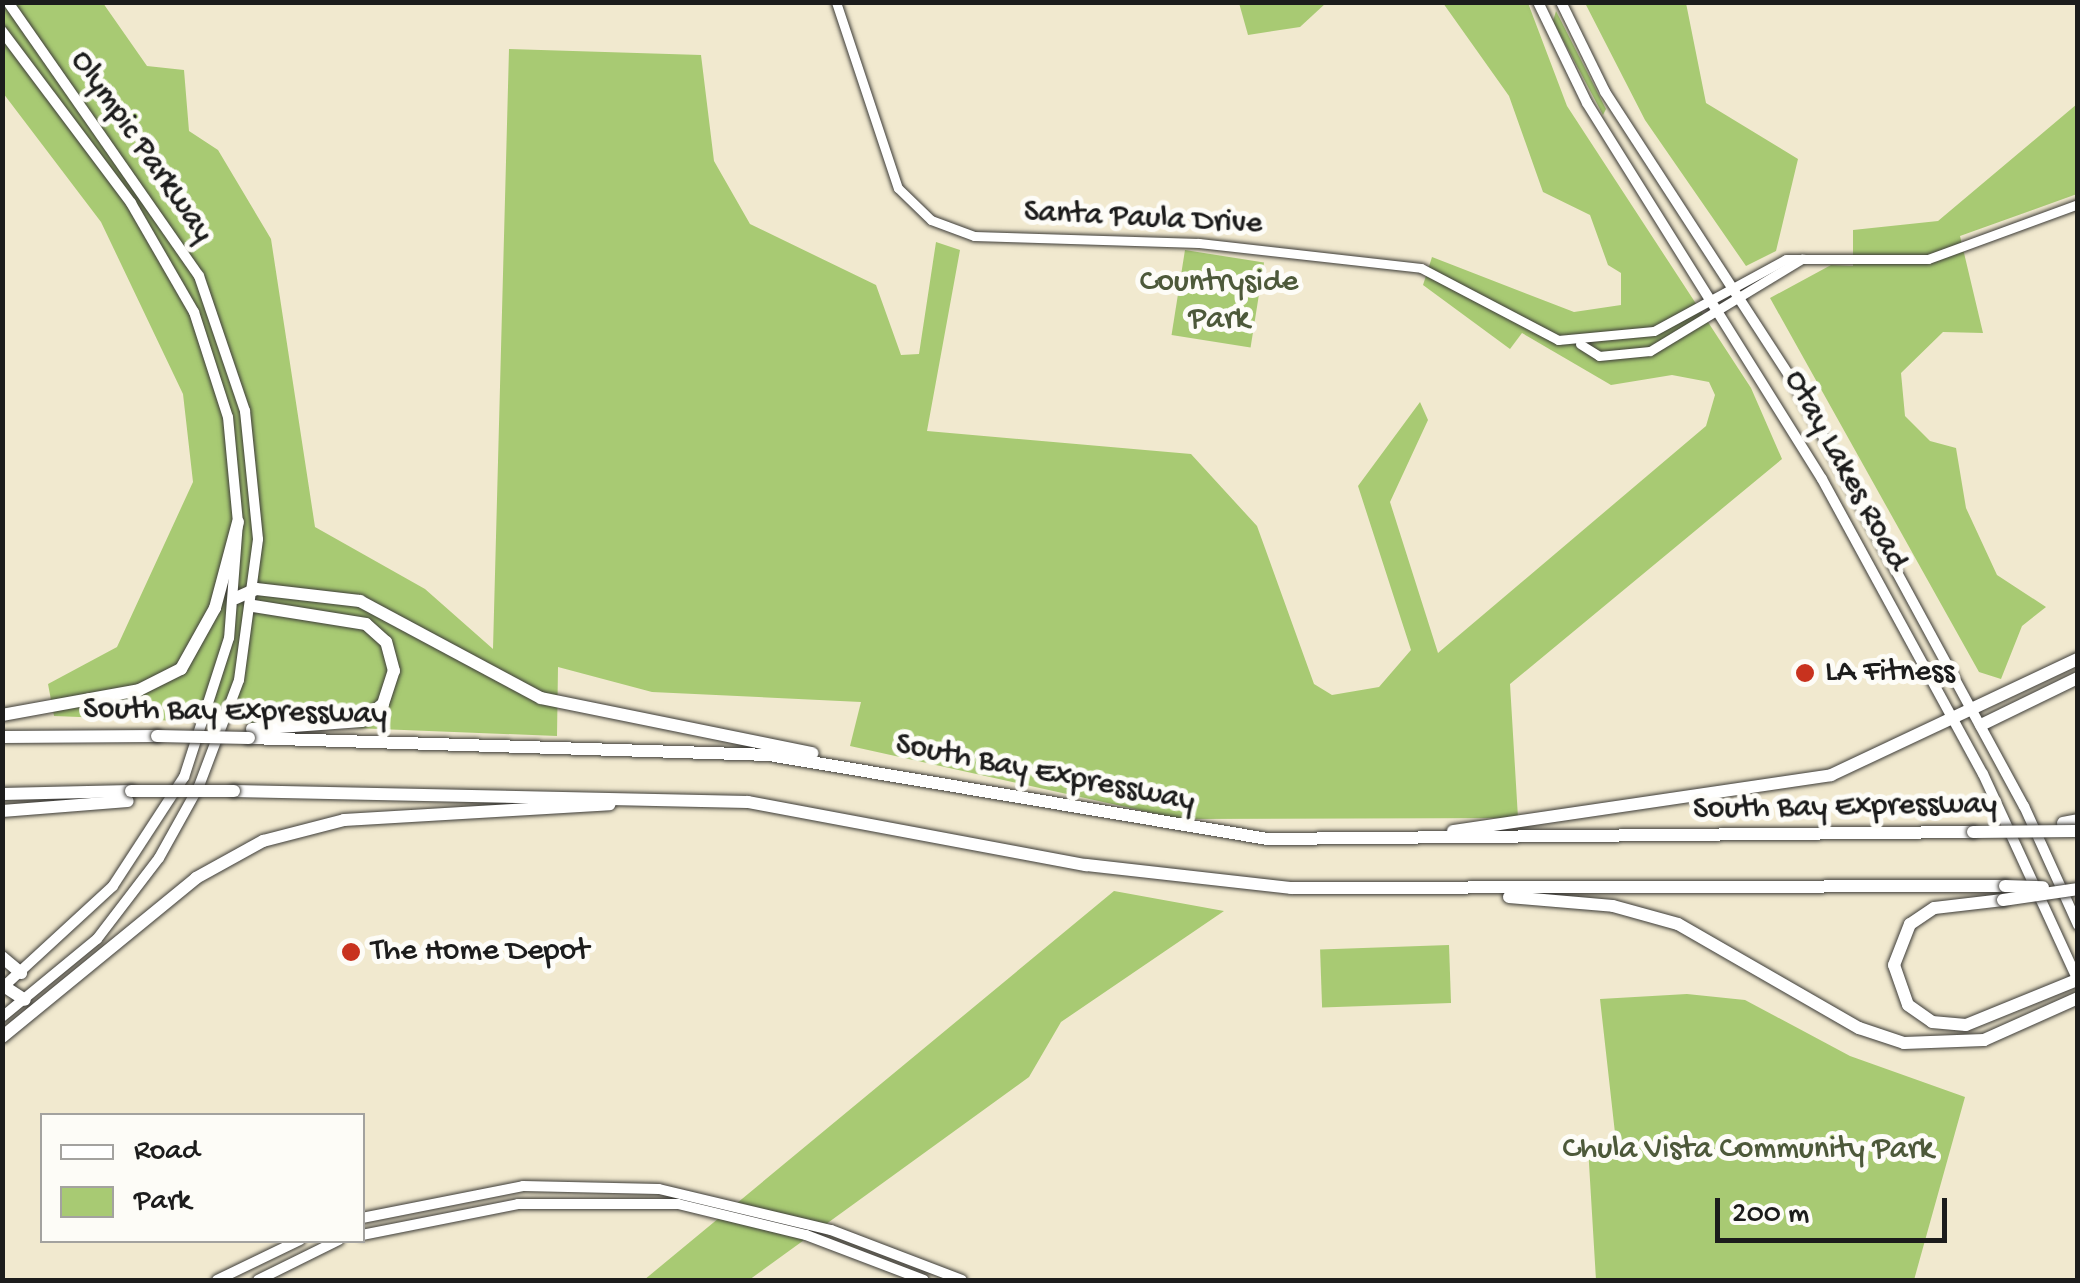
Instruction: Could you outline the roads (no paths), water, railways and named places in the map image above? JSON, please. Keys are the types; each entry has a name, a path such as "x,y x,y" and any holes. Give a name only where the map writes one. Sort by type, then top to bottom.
{"highway":[{"path":"2,715 139,690 182,669 215,608 238,522"},
{"path":"236,598 256,589 370,604 541,698 858,766"},
{"path":"250,733 362,720 387,698 394,671 386,642 366,624 254,606"},
{"path":"1391,838 1816,779 1954,721 2078,659"},
{"path":"1982,725 2078,678"},
{"name":"South Bay Expressway","path":"2,737 250,733 709,750 858,766 1165,828 1391,838 1988,832 2077,827"},
{"path":"2,811 213,791 748,802 1168,876 1447,890 2004,893 2078,888"},
{"path":"2,794 130,796"},
{"path":"2,1037 196,878 293,830 493,808 748,802"},
{"path":"1988,832 2062,823 2077,827"},
{"path":"1447,890 1662,918 1904,1043 1984,1040 2078,998"},
{"path":"2004,893 1934,908 1910,924 1894,964 1908,1005 1932,1022 1966,1025 2077,980"},
{"path":"2,958 22,974"},
{"path":"3,986 25,1000"}],"main road":[{"name":"Olympic Parkway","path":"2,1017 97,939 159,858 214,751 256,589 253,457 210,303 150,194 8,2"},
{"name":"Otay Lakes Road","path":"1538,2 1587,103 1723,310 1954,721 2077,980"},
{"name":"Otay Lakes Road","path":"1561,2 1604,92 1736,290 1982,725 2078,925"},
{"name":"Olympic Parkway","path":"2,31 132,203 194,312 228,417 238,522 236,598 210,712 170,801 113,886 22,974 3,986"},
{"path":"365,1217 522,1186 615,1186 720,1199 962,1280"},
{"path":"365,1234 518,1204 678,1204 806,1234 924,1280"},
{"path":"217,1280 294,1243"},
{"path":"258,1280 333,1243"},
{"path":"909,1275 916,1262"}],"street":[{"name":"Santa Paula Drive","path":"836,2 890,170 931,220 974,236 1199,243 1421,268 1546,336 1625,358 1723,310 1736,290"},
{"path":"1736,290 1802,258 1941,256 2078,204"},
{"name":"Santa Paula Drive","path":"1577,342 1654,331 1713,296 1736,290"}],"place":[{"name":"LA Fitness","path":"1805,673"},
{"name":"The Home Depot","path":"351,952"}],"park label":[{"name":"Countryside Park","path":"1219,302"},
{"name":"Chula Vista Community Park","path":"1748,1150"}]}
